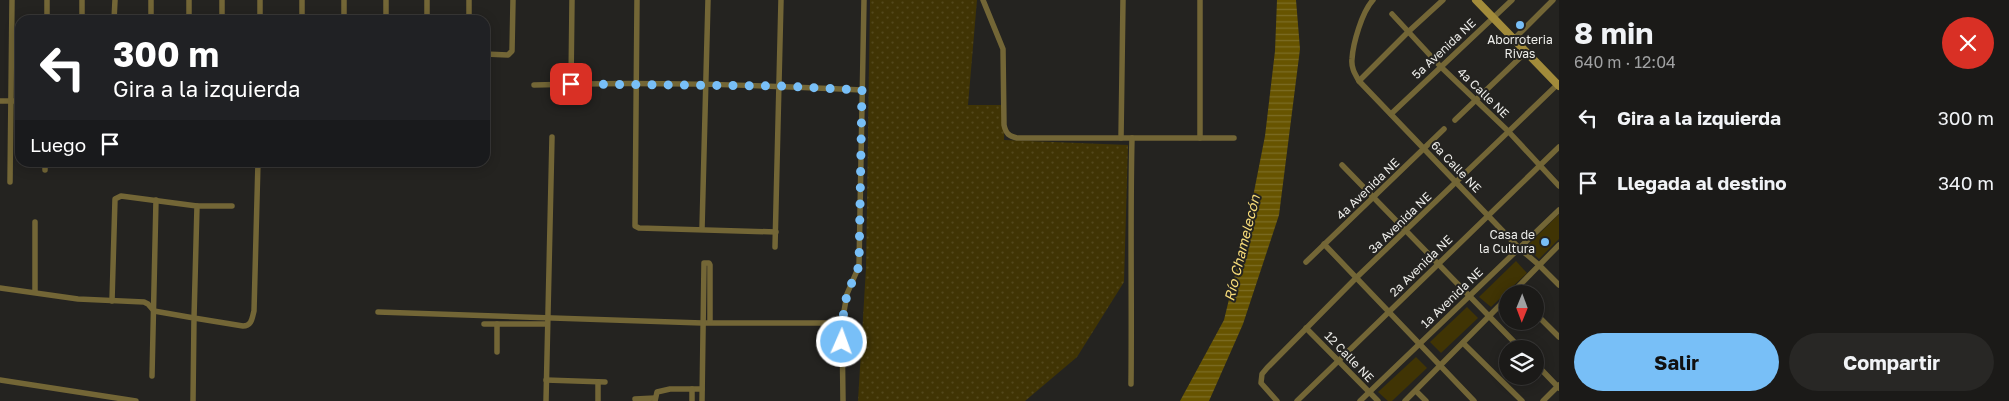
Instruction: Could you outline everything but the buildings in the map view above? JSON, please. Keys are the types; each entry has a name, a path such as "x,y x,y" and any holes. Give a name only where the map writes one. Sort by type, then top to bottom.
{"street":[{"path":"10,182 12,0"},
{"path":"47,0 47,15"},
{"path":"82,0 82,15"},
{"path":"114,15 115,0"},
{"path":"151,0 151,15"},
{"path":"189,0 189,15"},
{"path":"222,0 222,15"},
{"path":"260,0 260,15"},
{"path":"302,0 302,15"},
{"path":"344,0 344,15"},
{"path":"386,0 386,15"},
{"path":"427,15 428,0"},
{"path":"469,0 469,15"},
{"path":"490,54 508,55 512,51 513,0"},
{"path":"571,84 572,0"},
{"path":"637,0 635,226 639,228 776,232"},
{"path":"702,229 708,0"},
{"path":"776,247 781,0"},
{"path":"843,401 842,323 847,294 859,266 864,0"},
{"path":"983,0 1003,49 1004,125 1005,131 1010,136 1017,138 1234,138"},
{"path":"1121,138 1123,0"},
{"path":"1200,0 1200,138"},
{"path":"1373,0 1364,14 1352,60 1353,70 1359,81 1442,0"},
{"path":"1476,0 1558,85"},
{"name":"5a Avenida NE","path":"1391,114 1512,0"},
{"path":"1514,39 1552,0"},
{"name":"4a Calle NE","path":"1392,14 1440,66 1508,131 1559,186"},
{"path":"1455,120 1526,52"},
{"name":"6a Calle NE","path":"1359,81 1519,248 1559,285"},
{"path":"534,85 780,86 862,90"},
{"name":"3a Avenida NE","path":"1277,401 1263,387 1260,379 1267,368 1356,278 1558,85"},
{"path":"0,100 12,101"},
{"name":"4a Avenida NE","path":"1306,262 1444,130"},
{"path":"546,401 552,137"},
{"path":"1131,384 1133,260 1130,230 1132,138"},
{"name":"2a Avenida NE","path":"1297,401 1559,147"},
{"path":"1342,166 1513,340"},
{"path":"0,288 78,299 144,302 154,311 247,326 251,322 254,311 258,167"},
{"path":"112,301 115,199 121,196 197,206 232,206"},
{"path":"152,376 156,200"},
{"path":"193,401 197,206"},
{"name":"1a Avenida NE","path":"1360,401 1559,210"},
{"path":"35,222 36,292"},
{"path":"1324,244 1474,401"},
{"path":"1521,285 1559,245"},
{"path":"702,401 704,263 710,265 710,322"},
{"path":"1405,401 1499,306"},
{"path":"378,312 547,321 842,323"},
{"path":"484,324 547,321"},
{"path":"1544,322 1559,337"},
{"path":"497,324 497,352"},
{"name":"12 Calle NE","path":"1306,328 1378,401"},
{"path":"1463,343 1522,401"},
{"path":"1543,401 1559,386 1544,372"},
{"path":"0,380 136,401"},
{"path":"546,380 602,382 598,401"},
{"path":"635,399 655,400 657,392 670,388 702,389"},
{"path":"692,389 692,401"},
{"path":"1416,391 1426,401"}],"shaded area":[{"path":"870,0 977,0 968,105 1005,105 1004,140 1128,145 1124,282 1077,357 1025,401 858,401 866,268"},
{"name":"Casa de la Cultura","path":"1559,214 1559,239 1539,259 1526,247"},
{"path":"1516,261 1527,273 1514,285 1499,285 1499,299 1491,307 1479,297"},
{"path":"1467,307 1478,318 1441,353 1430,342"},
{"path":"1416,357 1427,368 1392,401 1388,401 1378,392"}],"water":[{"name":"Río Chamelecón","path":"1277,0 1296,0 1300,49 1279,215 1243,324 1209,401 1180,401 1224,320 1250,212 1265,136 1275,51"}],"place":[{"name":"Aborroteria Rivas","path":"1520,25"},
{"name":"Casa de la Cultura","path":"1545,242"}],"route":[{"path":"571,84 780,86 862,90 859,266 847,294 842,323 842,342"}]}
